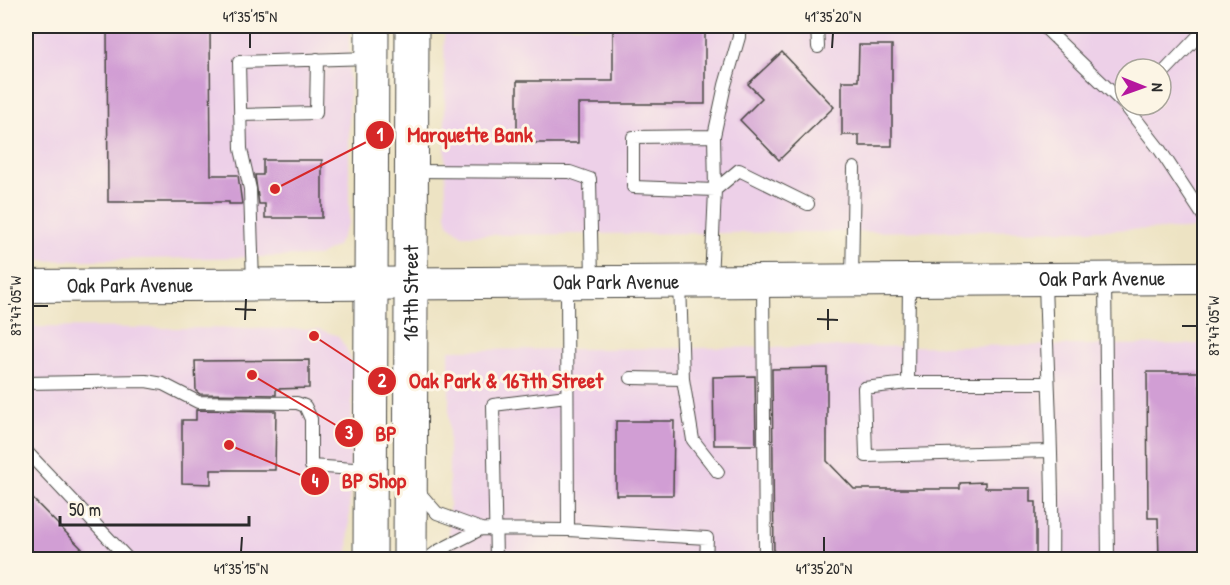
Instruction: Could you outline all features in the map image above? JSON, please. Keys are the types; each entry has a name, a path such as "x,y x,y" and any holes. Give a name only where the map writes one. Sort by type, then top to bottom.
{"main road":[{"name":"167th Street","path":"370,560 372,26"},
{"name":"167th Street","path":"410,560 412,26"}],"street":[{"name":"Oak Park Avenue","path":"26,286 1204,278"}],"lane":[{"path":"711,280 715,190 714,136 724,85 739,37 739,26"},
{"path":"817,26 818,47"},
{"path":"1043,26 1113,92"},
{"path":"1173,62 1204,30"},
{"path":"253,283 250,189 241,149 239,62 372,58"},
{"path":"240,115 316,113 317,59"},
{"path":"1136,117 1204,217"},
{"path":"714,136 633,136 633,187 715,190 739,170 808,204"},
{"path":"852,280 854,168"},
{"path":"413,171 570,172 590,179 567,396 567,530"},
{"path":"1045,279 1053,486 1052,560"},
{"path":"1105,279 1108,560"},
{"path":"763,280 765,560"},
{"path":"908,383 909,280"},
{"path":"680,281 682,379 693,440 718,472"},
{"path":"631,378 682,379"},
{"path":"26,383 146,381 163,384 198,402 297,403 305,406 311,419 311,466 371,471"},
{"path":"1048,383 908,383 864,388 866,456 1050,451"},
{"path":"496,560 493,405 567,396"},
{"path":"26,451 129,560"},
{"path":"411,483 437,513 481,529 567,530 707,538 706,560"},
{"path":"426,560 438,550 481,529"}],"shaded area":[{"path":"26,26 349,26 349,222 337,246 318,256 26,261"},
{"path":"444,26 1204,26 1204,229 462,235 448,224"},
{"path":"26,327 319,329 338,336 353,365 348,559 26,560"},
{"path":"1204,344 1204,559 449,560 449,350"}],"building":[{"path":"107,26 210,26 211,175 238,175 242,204 229,204 229,202 108,202"},
{"path":"613,26 705,26 705,104 578,104 578,143 517,143 517,81 613,81"},
{"path":"859,45 892,45 892,146 859,146 859,135 842,135 842,81 858,81"},
{"path":"782,52 834,107 779,160 740,120 762,98 748,84"},
{"path":"263,160 322,160 322,218 265,218 265,204 259,204 255,175 263,175"},
{"path":"309,360 309,388 276,389 276,395 200,394 196,391 195,361"},
{"path":"827,368 827,461 854,489 960,489 960,483 985,482 985,488 1031,488 1031,502 1036,502 1036,560 774,560 772,369"},
{"path":"1147,372 1200,372 1204,560 1159,560 1158,518 1148,518"},
{"path":"755,376 756,445 714,445 713,377"},
{"path":"196,410 276,411 275,470 211,470 211,484 182,483 182,420 196,420"},
{"path":"616,421 674,421 673,495 616,495"},
{"path":"26,492 93,560 26,560"}],"place":[{"name":"Marquette Bank","path":"275,189"},
{"name":"Oak Park & 167th Street","path":"314,336"},
{"name":"BP","path":"252,375"},
{"name":"BP Shop","path":"229,445"}]}
